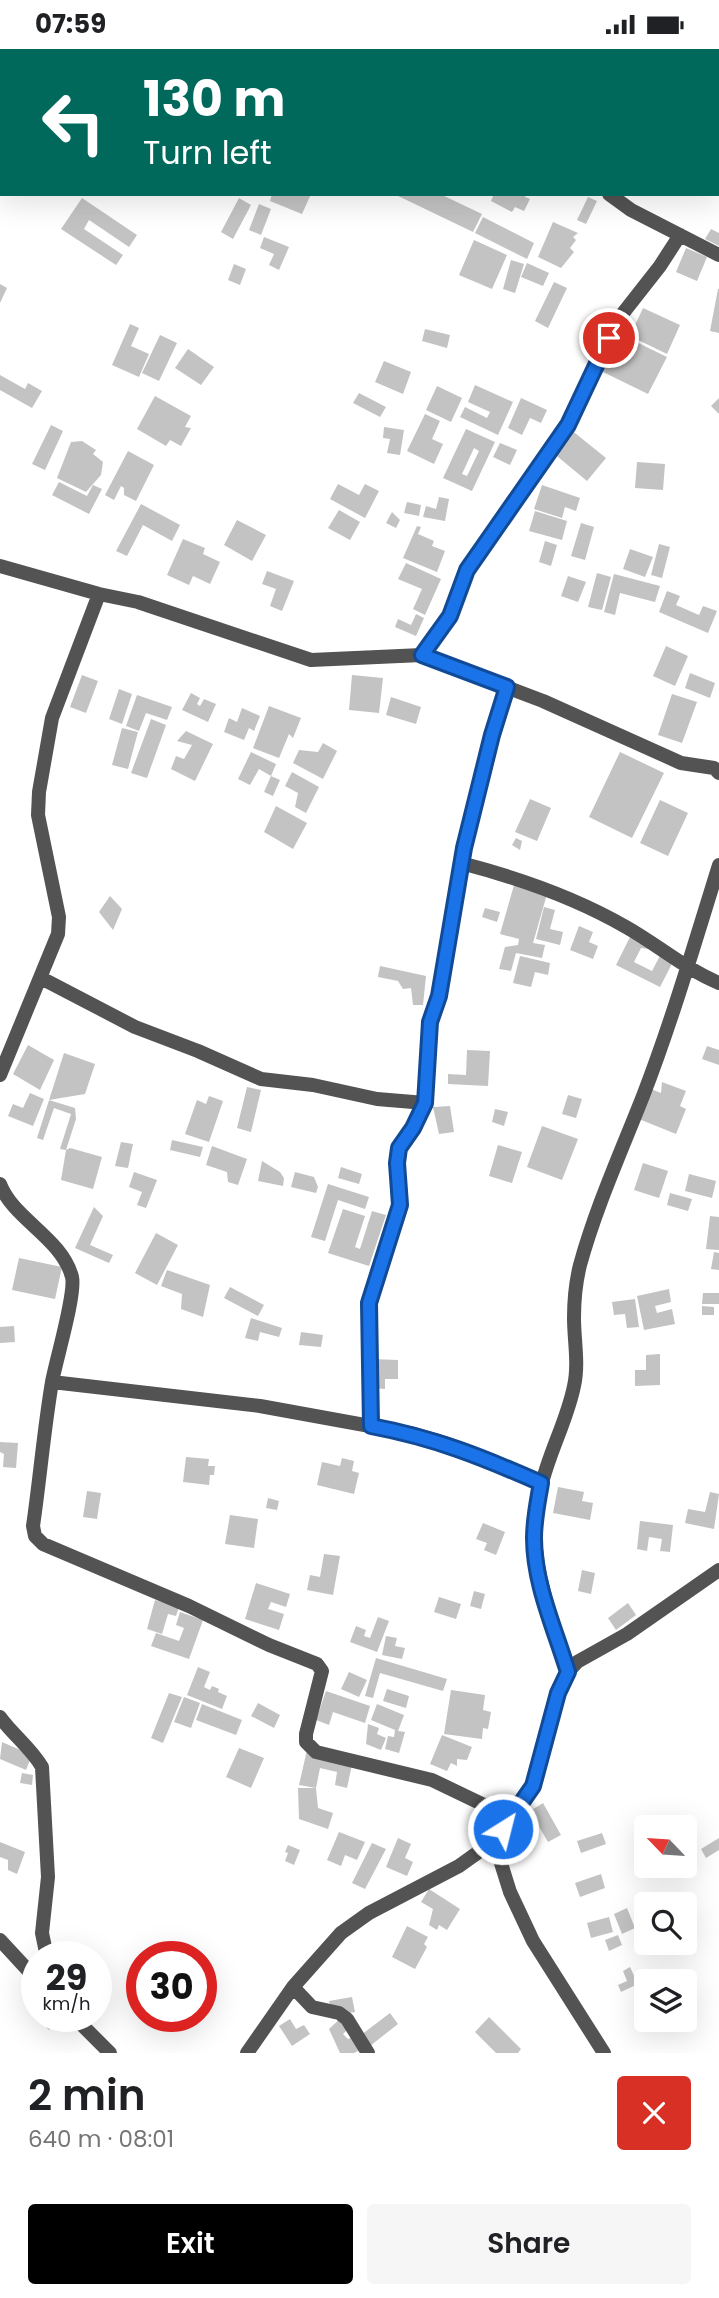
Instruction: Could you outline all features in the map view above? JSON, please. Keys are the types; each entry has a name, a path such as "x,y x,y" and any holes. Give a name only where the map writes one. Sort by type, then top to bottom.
{"street":[{"path":"612,196 631,210 719,255"},
{"path":"422,655 450,616 467,570 568,425 620,317 660,267 680,235"},
{"path":"0,566 99,594 138,602 311,660 422,655 543,701 681,763 718,768"},
{"path":"0,1075 56,942 59,917 38,814 39,792 52,718 99,594"},
{"path":"371,1426 369,1303 400,1205 397,1163 399,1148 413,1128 425,1103 430,1022 439,996 461,863 492,735 507,687"},
{"path":"461,863 540,886 582,904 633,931 687,967 719,983"},
{"path":"568,1672 544,1600 534,1541 535,1514 541,1483 562,1430 575,1384 574,1316 579,1268 594,1218 643,1095 719,865"},
{"path":"41,978 135,1027 261,1079 377,1099 425,1103"},
{"path":"0,1184 6,1198 43,1234 65,1262 72,1278 52,1382 33,1525 36,1536 43,1544 317,1664 322,1671 306,1734 306,1742 316,1752 432,1780 512,1818"},
{"path":"52,1382 260,1406 414,1434 448,1444 541,1483"},
{"path":"247,2053 293,1987 331,1942 354,1922 459,1866 494,1841 533,1786 558,1693 568,1672 588,1654 627,1634 719,1570"},
{"path":"0,1717 11,1733 33,1753 42,1767 48,1877 42,1933 44,1941"},
{"path":"494,1841 510,1892 533,1941 604,2053"},
{"path":"0,1940 21,1963"},
{"path":"293,1987 312,2007 339,2013 347,2019 368,2053"},
{"path":"90,2032 110,2053"}],"building":[{"path":"271,196 310,196 302,214 270,201"},
{"path":"398,196 444,196 482,214 473,232"},
{"path":"493,196 525,196 530,199 524,211 515,207 512,212 491,201"},
{"path":"588,197 597,201 586,224 577,220"},
{"path":"82,198 137,235 129,247 89,220 84,229 123,255 116,265 61,229"},
{"path":"239,198 251,205 233,239 221,232"},
{"path":"259,204 271,209 261,235 249,230"},
{"path":"483,217 534,243 527,259 475,233"},
{"path":"553,222 578,233 573,237 576,240 570,248 574,252 561,268 538,257"},
{"path":"711,229 719,233 719,246 705,239"},
{"path":"264,237 289,247 279,270 269,265 274,254 260,248"},
{"path":"474,240 507,255 492,289 459,275"},
{"path":"686,248 707,257 697,281 676,272"},
{"path":"511,260 524,264 515,293 503,289"},
{"path":"527,263 549,273 543,286 521,277"},
{"path":"234,264 246,269 240,285 228,280"},
{"path":"554,282 567,288 548,328 535,321"},
{"path":"0,284 7,288 0,303"},
{"path":"719,289 719,333 710,331"},
{"path":"643,308 680,325 667,354 630,336"},
{"path":"130,324 139,328 131,346 149,354 139,377 112,365"},
{"path":"425,329 450,335 447,348 422,341"},
{"path":"620,334 667,357 648,394 601,371"},
{"path":"160,335 177,343 159,381 142,373"},
{"path":"188,349 214,367 201,385 175,368"},
{"path":"384,361 411,372 403,394 375,382"},
{"path":"0,375 25,389 28,383 42,391 32,408 0,390"},
{"path":"475,385 513,402 498,435 460,417 465,407 487,418 490,412 468,402"},
{"path":"437,386 462,398 451,422 426,410"},
{"path":"359,393 386,407 380,417 353,403"},
{"path":"155,396 191,416 185,427 191,428 181,446 170,440 166,446 137,429"},
{"path":"521,398 547,410 541,423 530,418 522,435 508,428"},
{"path":"719,398 719,414 711,406"},
{"path":"425,414 440,421 432,439 443,444 434,464 407,451"},
{"path":"51,425 63,431 45,470 32,464"},
{"path":"384,427 404,430 400,455 387,453 390,439 383,438"},
{"path":"466,429 495,442 472,491 443,478","holes":["474,448 479,451 467,476 462,474"]},
{"path":"570,429 606,458 587,481 552,452"},
{"path":"82,441 96,450 93,454 103,462 101,475 86,492 57,478 71,442"},
{"path":"500,443 517,450 510,465 493,457"},
{"path":"128,451 154,465 136,501 124,495 124,488 121,486 114,500 105,495"},
{"path":"637,462 665,464 663,490 635,488"},
{"path":"59,482 87,496 93,485 102,489 89,514 52,495"},
{"path":"338,484 359,495 365,484 379,491 365,518 330,499"},
{"path":"542,485 580,498 576,511 565,507 562,518 534,509"},
{"path":"439,497 449,499 445,521 423,517 426,506 436,509"},
{"path":"407,502 421,505 419,516 404,513"},
{"path":"141,504 180,525 172,541 143,525 127,556 116,551"},
{"path":"339,510 360,522 350,540 328,528"},
{"path":"535,511 567,521 562,540 529,531"},
{"path":"392,512 400,520 396,528 386,523"},
{"path":"237,520 266,535 252,561 224,545"},
{"path":"581,523 594,527 585,560 571,556"},
{"path":"417,526 421,527 418,534 434,541 432,546 445,551 437,572 403,558"},
{"path":"183,539 205,548 203,554 220,562 210,584 193,576 189,585 167,575"},
{"path":"545,541 557,545 551,566 539,562"},
{"path":"659,544 670,547 662,578 651,575"},
{"path":"630,549 653,557 645,577 623,569"},
{"path":"406,563 441,579 425,615 413,609 422,589 398,579"},
{"path":"267,571 294,581 282,611 270,606 276,589 262,584"},
{"path":"597,573 611,577 602,610 588,607"},
{"path":"614,574 660,586 655,602 620,593 615,615 604,612"},
{"path":"568,576 586,582 578,602 561,596"},
{"path":"667,591 680,596 676,605 699,615 703,606 717,611 708,633 659,612"},
{"path":"416,614 424,618 416,636 395,627 398,619 411,625"},
{"path":"666,646 688,656 675,686 653,676"},
{"path":"690,673 715,683 710,698 685,688"},
{"path":"82,675 98,681 86,713 70,707"},
{"path":"352,675 383,678 379,713 349,710"},
{"path":"119,689 132,694 122,724 109,719"},
{"path":"191,693 200,698 197,704 200,706 204,699 216,704 208,722 182,710"},
{"path":"672,694 697,702 682,743 658,735"},
{"path":"137,695 172,707 167,720 146,713 139,731 126,726"},
{"path":"391,697 421,707 416,724 386,715"},
{"path":"269,706 301,718 293,738 289,734 279,758 253,748"},
{"path":"242,708 260,716 254,731 249,728 244,740 224,732 229,718 237,722"},
{"path":"151,719 166,725 147,778 131,773"},
{"path":"122,728 138,732 128,769 112,765"},
{"path":"186,731 213,744 195,781 171,769 176,756 184,759 192,745 177,741"},
{"path":"323,743 337,751 323,779 293,763 299,750 318,752"},
{"path":"251,752 276,764 271,776 259,769 250,785 238,779"},
{"path":"620,752 664,773 632,838 589,817"},
{"path":"292,772 319,787 306,813 295,807 298,793 285,786"},
{"path":"271,776 280,780 273,796 264,792"},
{"path":"530,799 551,808 537,841 515,832"},
{"path":"660,800 688,813 668,856 640,843"},
{"path":"276,806 307,823 293,849 264,832"},
{"path":"516,838 522,841 520,850 512,845"},
{"path":"514,885 547,894 533,943 545,945 542,958 516,953 511,971 499,969 505,947 518,945 519,939 500,934"},
{"path":"110,896 122,909 113,930 99,912"},
{"path":"544,907 555,910 550,929 563,932 560,945 536,939"},
{"path":"485,908 500,912 497,922 482,917"},
{"path":"579,926 593,932 589,942 598,946 593,959 570,950"},
{"path":"633,931 649,949 641,948 634,962 652,971 664,948 677,954 660,987 616,965"},
{"path":"520,956 550,963 548,975 535,972 531,987 513,983"},
{"path":"380,966 426,976 423,1005 413,1005 411,988 403,989 398,981 378,977"},
{"path":"28,1045 54,1060 40,1090 13,1074"},
{"path":"707,1046 719,1050 719,1065 702,1059"},
{"path":"467,1050 490,1051 488,1086 448,1084 448,1074 466,1075"},
{"path":"64,1053 95,1064 85,1094 49,1100"},
{"path":"662,1082 686,1091 680,1106 686,1109 676,1134 629,1115 641,1085 661,1093"},
{"path":"247,1087 261,1090 251,1132 237,1128"},
{"path":"30,1093 44,1099 33,1126 8,1116 13,1104 23,1108"},
{"path":"568,1095 582,1099 576,1118 562,1114"},
{"path":"209,1096 223,1101 209,1142 185,1134 197,1100 206,1104"},
{"path":"49,1100 75,1108 76,1119 66,1150 60,1149 71,1114 54,1108 43,1140 37,1138"},
{"path":"450,1106 454,1132 439,1134 433,1107"},
{"path":"495,1109 508,1112 504,1126 492,1122"},
{"path":"542,1126 578,1139 562,1180 527,1167"},
{"path":"172,1140 203,1147 200,1157 170,1150"},
{"path":"121,1142 133,1144 128,1168 115,1166"},
{"path":"498,1145 522,1152 512,1183 489,1176"},
{"path":"212,1146 247,1159 238,1185 228,1182 227,1172 206,1165"},
{"path":"70,1148 102,1157 93,1189 61,1180 66,1150"},
{"path":"262,1161 280,1172 284,1178 283,1186 258,1181"},
{"path":"643,1163 668,1171 659,1198 634,1190"},
{"path":"341,1167 362,1174 359,1184 338,1178"},
{"path":"134,1172 157,1180 146,1208 137,1205 142,1192 129,1187"},
{"path":"295,1172 314,1177 318,1187 316,1193 291,1187"},
{"path":"689,1174 716,1181 712,1198 685,1191"},
{"path":"328,1184 369,1197 365,1209 338,1200 325,1241 311,1237"},
{"path":"670,1193 692,1199 688,1211 667,1205"},
{"path":"94,1207 103,1216 90,1245 113,1255 109,1263 75,1248"},
{"path":"343,1209 365,1216 355,1247 360,1249 372,1211 386,1215 369,1266 328,1253"},
{"path":"710,1216 719,1217 719,1250 706,1249"},
{"path":"156,1233 178,1245 157,1285 135,1273"},
{"path":"714,1252 719,1253 719,1270 711,1269"},
{"path":"19,1258 62,1267 55,1299 12,1290"},
{"path":"167,1270 210,1285 203,1317 181,1309 182,1294 161,1286"},
{"path":"230,1287 264,1305 258,1316 224,1298"},
{"path":"669,1289 671,1302 655,1306 657,1313 672,1309 675,1324 644,1330 637,1296"},
{"path":"703,1293 719,1293 719,1304 702,1304"},
{"path":"635,1299 639,1327 627,1328 625,1314 614,1315 612,1302"},
{"path":"702,1306 714,1307 714,1315 702,1315"},
{"path":"251,1318 282,1328 279,1337 260,1332 258,1341 245,1338"},
{"path":"14,1326 15,1342 0,1343 0,1327"},
{"path":"301,1332 323,1335 321,1347 299,1345"},
{"path":"660,1354 660,1385 635,1386 635,1370 646,1370 646,1355"},
{"path":"372,1359 398,1360 398,1379 385,1379 385,1389 372,1388"},
{"path":"0,1442 18,1443 16,1468 3,1467 4,1454 0,1452"},
{"path":"186,1457 209,1459 208,1466 215,1466 209,1485 183,1482"},
{"path":"342,1458 354,1461 352,1471 359,1473 354,1494 317,1485 322,1462 340,1466"},
{"path":"558,1487 584,1492 582,1501 593,1503 590,1520 553,1513"},
{"path":"87,1491 101,1493 97,1519 83,1517"},
{"path":"710,1492 719,1494 714,1529 685,1523 688,1509 705,1512"},
{"path":"268,1498 279,1501 277,1510 266,1508"},
{"path":"230,1515 258,1519 254,1548 225,1544"},
{"path":"640,1521 673,1525 670,1552 660,1551 662,1539 649,1537 647,1551 637,1549"},
{"path":"483,1523 505,1532 496,1555 484,1550 487,1543 476,1539"},
{"path":"324,1554 340,1556 333,1595 307,1590 310,1575 320,1577"},
{"path":"582,1570 595,1573 591,1594 578,1591"},
{"path":"256,1583 290,1594 286,1607 271,1602 268,1609 284,1614 279,1630 245,1619"},
{"path":"474,1591 485,1594 481,1609 470,1606"},
{"path":"439,1597 461,1604 456,1619 434,1612"},
{"path":"155,1600 179,1607 176,1616 168,1614 162,1634 147,1629"},
{"path":"628,1603 636,1615 616,1630 608,1618"},
{"path":"180,1612 203,1620 189,1659 151,1646 156,1633 179,1641 184,1628 176,1625"},
{"path":"378,1617 389,1621 377,1652 350,1642 356,1626 366,1630 364,1636 370,1638"},
{"path":"386,1636 397,1638 395,1646 405,1648 402,1659 382,1655"},
{"path":"376,1658 447,1679 443,1691 380,1673 373,1698 365,1696"},
{"path":"198,1667 210,1672 204,1687 210,1690 212,1686 227,1696 222,1709 187,1695"},
{"path":"349,1672 367,1680 359,1697 341,1689"},
{"path":"387,1689 409,1696 406,1708 383,1701"},
{"path":"451,1690 485,1695 483,1710 491,1712 488,1729 483,1728 482,1739 444,1734"},
{"path":"326,1691 370,1706 365,1723 333,1712 329,1725 316,1720"},
{"path":"169,1693 182,1697 163,1743 151,1738"},
{"path":"184,1697 200,1703 191,1728 174,1722"},
{"path":"258,1703 280,1715 274,1728 251,1716"},
{"path":"202,1704 242,1720 236,1735 196,1720"},
{"path":"377,1704 404,1715 398,1731 405,1732 399,1753 385,1749 388,1736 394,1737 395,1730 371,1720"},
{"path":"368,1724 379,1728 377,1734 386,1738 381,1750 366,1744"},
{"path":"442,1735 472,1747 467,1760 457,1759 457,1766 451,1763 447,1771 430,1764"},
{"path":"2,1742 32,1755 26,1770 0,1759"},
{"path":"239,1748 264,1758 251,1788 226,1777"},
{"path":"307,1750 353,1760 347,1788 335,1785 337,1772 320,1768 316,1788 299,1785"},
{"path":"22,1773 33,1775 32,1785 20,1783"},
{"path":"298,1788 316,1788 318,1808 333,1813 328,1829 299,1819"},
{"path":"543,1803 561,1835 548,1842 530,1811"},
{"path":"511,1825 520,1829 510,1850 500,1845"},
{"path":"339,1832 365,1842 357,1860 345,1855 341,1866 327,1860"},
{"path":"602,1833 606,1844 581,1853 577,1841"},
{"path":"398,1838 411,1844 405,1858 413,1862 407,1876 386,1867"},
{"path":"719,1838 719,1850 706,1858 701,1849"},
{"path":"0,1842 25,1852 17,1874 8,1870 8,1860 0,1857"},
{"path":"372,1843 386,1849 365,1889 352,1883"},
{"path":"288,1845 300,1850 294,1865 285,1861"},
{"path":"601,1874 605,1888 580,1897 575,1883"},
{"path":"429,1889 460,1909 447,1930 439,1925 437,1930 429,1925 433,1909 421,1902"},
{"path":"627,1908 634,1928 622,1934 614,1914"},
{"path":"609,1917 613,1932 591,1938 587,1923"},
{"path":"407,1926 428,1937 424,1944 427,1947 415,1969 392,1957"},
{"path":"618,1935 622,1945 609,1951 605,1940"},
{"path":"630,1967 634,1976 634,1986 621,1992 618,1985 627,1981 623,1971"},
{"path":"352,1997 355,2012 332,2016 329,2001"},
{"path":"390,2013 398,2024 370,2046 361,2035"},
{"path":"342,2017 351,2026 343,2034 348,2039 356,2036 362,2049 354,2053 340,2053 329,2029"},
{"path":"489,2017 521,2049 518,2053 496,2053 475,2032"},
{"path":"290,2019 296,2029 304,2025 310,2034 292,2046 279,2026"}],"route":[{"path":"503,1829 530,1793 536,1779 558,1693 568,1672 544,1600 534,1541 535,1514 541,1483 448,1444 371,1426 367,1314 400,1205 397,1163 399,1148 413,1128 425,1103 430,1022 439,996 464,848 492,735 507,687 422,655 450,616 467,570 565,425 568,425 609,338"}]}
